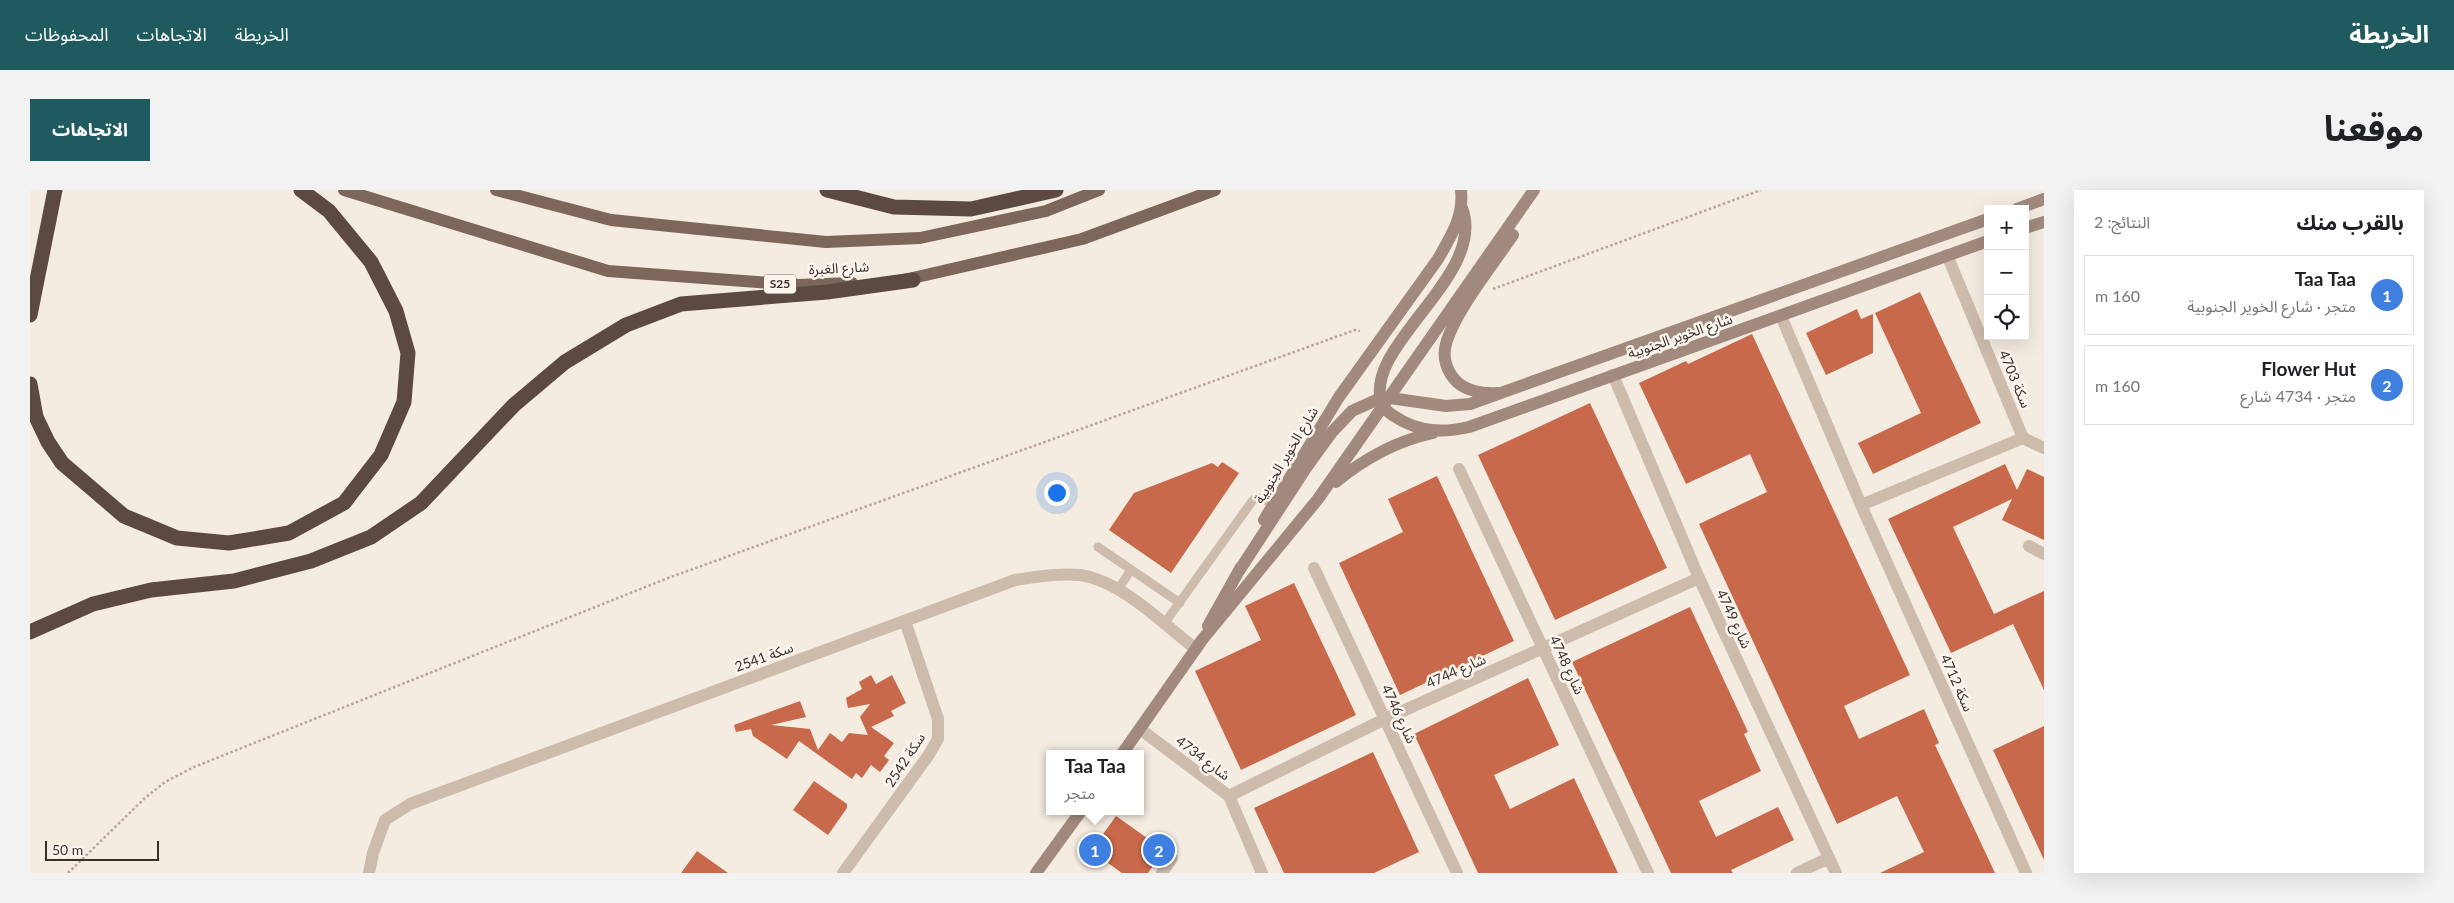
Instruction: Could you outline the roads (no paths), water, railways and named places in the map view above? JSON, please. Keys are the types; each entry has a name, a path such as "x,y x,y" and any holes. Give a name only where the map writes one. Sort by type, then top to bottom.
{"highway":[{"path":"30,262 54,190"},
{"path":"30,315 54,190"},
{"path":"30,384 36,417 48,442 62,463 124,516 177,538 228,543 289,534 344,503 381,455 404,402 408,353 396,312 371,262 329,212 301,190"},
{"path":"827,190 894,207 971,209 1056,190"},
{"path":"30,632 93,604 151,590 234,581 312,561 371,537 421,502 514,405 565,362 626,326 681,304 827,292 913,280"}],"main road":[{"name":"شارع الغبرة","path":"344,190 608,271 799,285 913,280 1082,240 1215,190"},
{"name":"شارع الغبرة","path":"496,190 611,220 826,242 920,238 1046,211 1098,190"}],"street":[{"name":"شارع الخوير الجنوبية","path":"1199,645 1273,503 1339,397 1438,259 1455,229 1462,208 1461,190"},
{"name":"شارع الخوير الجنوبية","path":"1125,750 1199,645 1318,499 1384,401 1535,190"},
{"path":"1512,390 1495,394 1478,392 1463,387 1450,376 1445,362 1446,345 1452,327 1526,214 1535,190"},
{"path":"2028,205 2044,199"},
{"path":"1237,574 1332,432 1352,411 1384,401 1382,375 1390,358 1435,296 1461,251 1467,230 1467,220 1462,208"},
{"name":"شارع الخوير الجنوبية","path":"1384,401 1458,406 1470,404 1984,220"},
{"path":"2029,227 2044,222"},
{"name":"شارع الخوير الجنوبية","path":"1384,401 1411,426 1442,432 1478,424 1984,242"},
{"name":"4703 سكة","path":"1947,255 2023,438"},
{"name":"سكة 4712","path":"1781,316 1861,505 2026,873"},
{"name":"4749 شارع","path":"1613,375 1698,578 1836,873"},
{"path":"1318,499 1335,482 1374,455 1418,437 1442,432"},
{"path":"1861,505 2023,438 2044,448"},
{"name":"4748 شارع","path":"1459,469 1648,873"},
{"path":"2028,546 2044,554"},
{"name":"4746 شارع","path":"1314,568 1457,873"},
{"name":"سكة 2541","path":"370,873 373,853 385,820 410,804 1023,579 1055,575 1080,575 1100,580 1118,589 1164,624 1199,645"},
{"name":"4744 شارع","path":"1229,796 1385,719 1698,578"},
{"name":"سكة 2542","path":"843,873 928,756 938,739 938,719 905,621"},
{"name":"4734 شارع","path":"1140,729 1229,796 1262,873"},
{"path":"1036,873 1078,815"},
{"path":"1162,873 1172,858"},
{"path":"1797,873 1829,858"}],"lane":[{"path":"1164,624 1253,500 1259,498 1273,503"},
{"path":"1098,547 1180,603"},
{"path":"1118,589 1131,570"}],"place":[{"name":"Taa Taa","path":"1095,850"},
{"name":"Flower Hut","path":"1159,850"}]}
